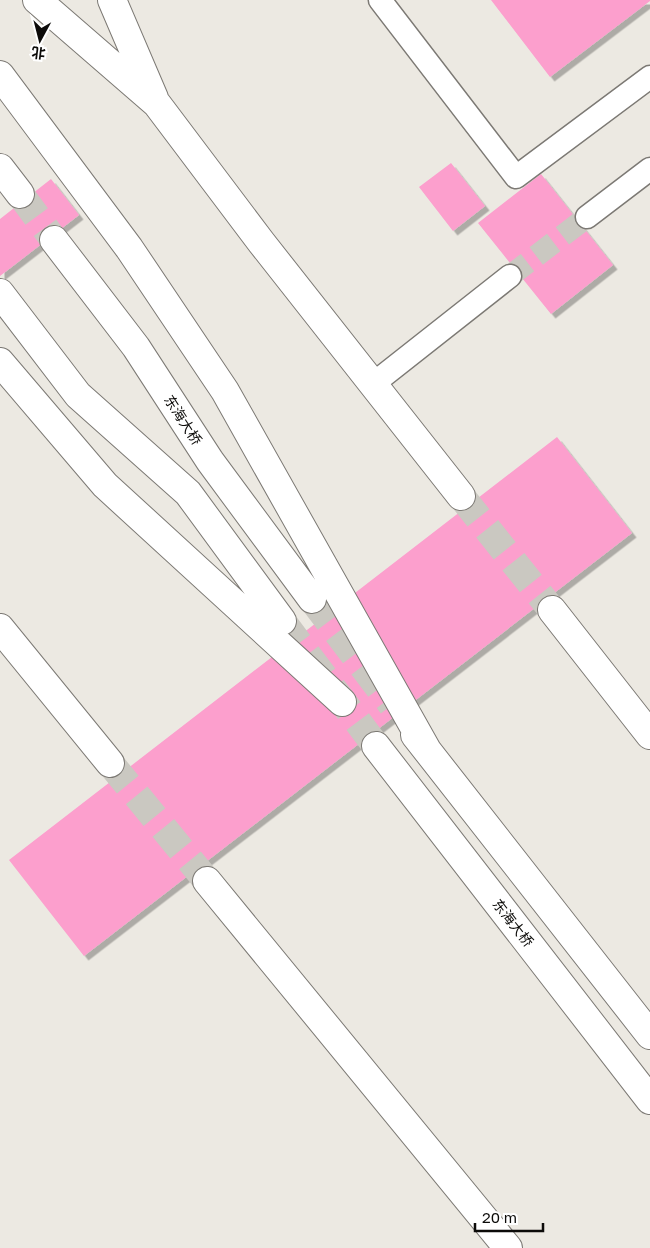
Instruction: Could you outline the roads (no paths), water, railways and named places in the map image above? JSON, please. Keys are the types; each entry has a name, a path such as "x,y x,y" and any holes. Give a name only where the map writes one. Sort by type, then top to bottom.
{"highway":[{"path":"36,0 157,104 261,242 461,496"},
{"path":"112,0 157,104"},
{"path":"0,75 129,248 225,391 427,750"},
{"path":"0,168 20,194"},
{"name":"东海大桥","path":"54,240 136,347 210,461 312,599"},
{"path":"0,293 78,395 188,493 282,620"},
{"path":"7,371 105,485 342,702"},
{"path":"552,610 650,735"},
{"path":"0,628 110,762"},
{"path":"407,724 650,1035"},
{"name":"东海大桥","path":"376,746 650,1100"},
{"path":"207,881 508,1248"}],"lane":[{"path":"380,0 516,177 650,77"},
{"path":"587,217 650,168"},
{"path":"373,384 510,276"}],"tunnel":[{"path":"20,194 54,240"},
{"path":"510,276 587,217"},
{"path":"461,496 552,610"},
{"path":"312,599 392,705"},
{"path":"282,621 376,746"},
{"path":"110,763 207,881"}]}
